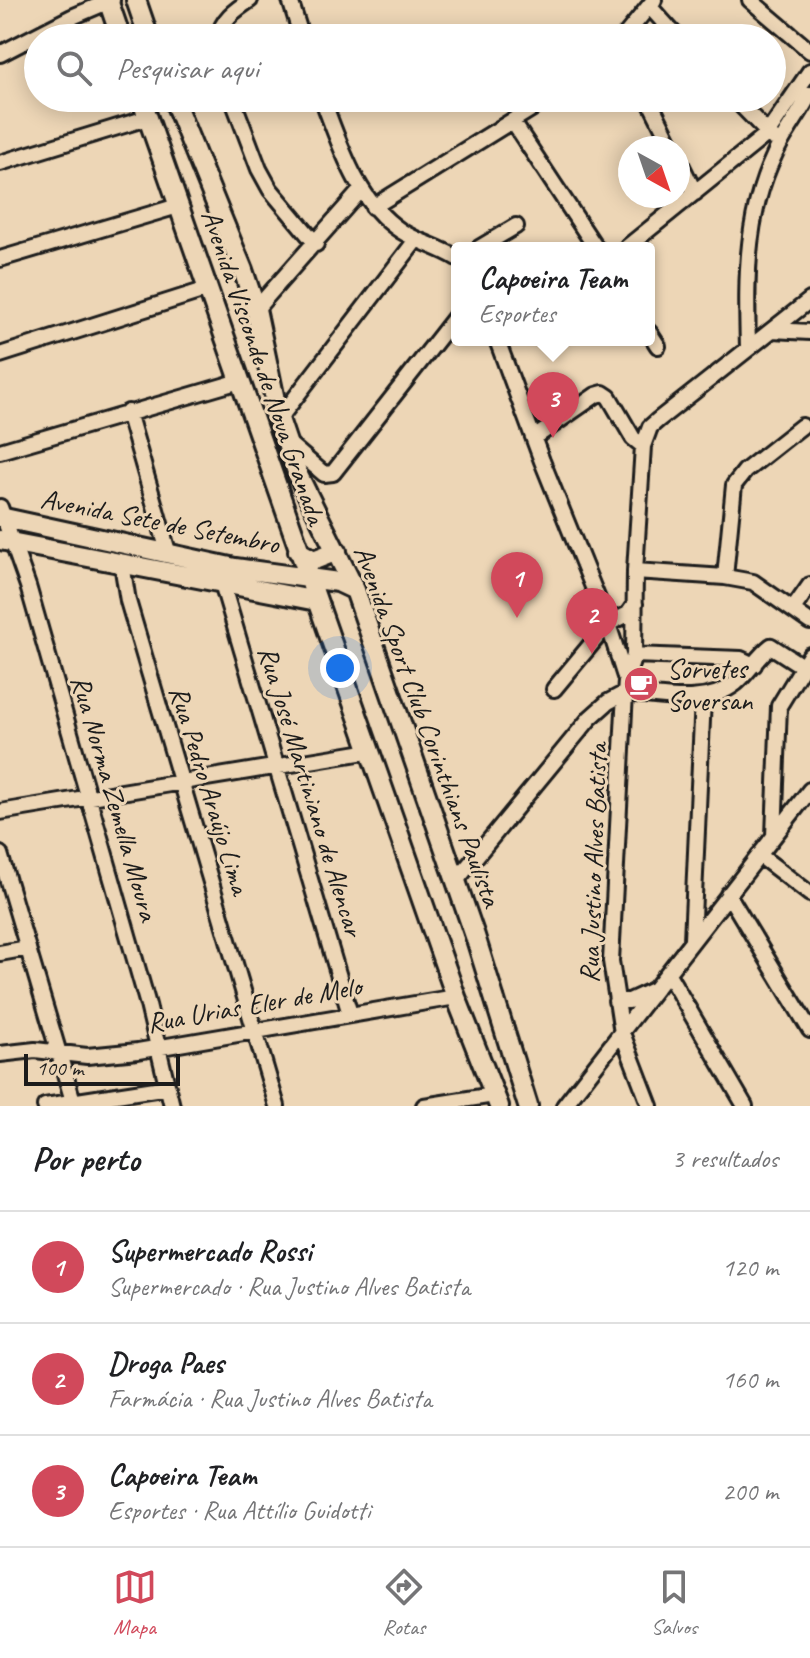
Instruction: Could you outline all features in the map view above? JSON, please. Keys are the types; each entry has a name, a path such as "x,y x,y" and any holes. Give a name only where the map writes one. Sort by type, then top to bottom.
{"main road":[{"path":"109,0 117,24"},
{"path":"136,0 144,24"},
{"name":"Avenida Visconde de Nova Granada","path":"145,112 456,997 496,1100"},
{"name":"Avenida Sport Club Corinthians Paulista","path":"179,112 256,309 279,419 303,484 358,597 475,936 528,1106"},
{"name":"Avenida Sete de Setembro","path":"1,514 169,555 341,583 358,597"},
{"name":"Avenida Sete de Setembro","path":"7,541 222,583 320,608"},
{"path":"298,551 314,560 337,551"},
{"path":"320,608 340,593 358,597"}],"street":[{"path":"61,24 109,0"},
{"path":"224,24 250,0"},
{"path":"290,0 298,24"},
{"path":"750,0 778,24"},
{"path":"634,24 651,3 667,24"},
{"path":"786,31 810,51"},
{"path":"0,54 24,42"},
{"path":"786,106 810,71"},
{"path":"748,347 746,270 757,198 781,142 810,94"},
{"path":"237,112 253,156 270,189 316,244"},
{"path":"328,112 361,190 373,207 391,224 416,240 451,255"},
{"path":"373,207 528,112"},
{"path":"655,112 667,136"},
{"path":"747,112 767,134 781,142"},
{"path":"634,242 767,134 782,112"},
{"path":"0,163 147,118"},
{"path":"513,122 592,242"},
{"path":"690,183 695,193"},
{"path":"256,309 361,190"},
{"path":"0,259 178,206"},
{"path":"489,242 516,226"},
{"path":"279,419 416,240"},
{"path":"0,355 208,289"},
{"path":"455,882 590,718 626,687 634,655 635,571 643,446 650,427 810,300"},
{"path":"288,443 324,474 333,473 451,323"},
{"path":"772,330 810,332"},
{"path":"655,341 658,346"},
{"name":"Rua Justino Alves Batista","path":"501,346 534,438 608,624 626,687 611,946 612,981 622,1033 650,1106"},
{"path":"0,451 240,381"},
{"path":"534,438 603,393 609,397 633,438 643,446"},
{"path":"128,412 169,555"},
{"path":"725,577 734,485 745,471 802,426"},
{"name":"Rua Norma Zemella Moura","path":"1,514 7,541 28,586 172,1106"},
{"name":"Rua Pedro Araújo Lima","path":"122,564 128,601 277,1106"},
{"path":"635,571 753,582 810,622"},
{"name":"Rua José Martiniano de Alencar","path":"222,583 350,1014"},
{"path":"793,609 810,585"},
{"path":"554,689 608,624 628,614 635,603"},
{"path":"626,687 703,698 729,688 771,646 806,661 781,698 777,715 774,836"},
{"path":"634,655 741,659 754,665"},
{"path":"692,940 703,698"},
{"path":"0,812 371,751"},
{"path":"564,1106 810,790"},
{"path":"759,855 810,894"},
{"path":"0,858 60,1053 79,1102"},
{"path":"728,894 810,1030"},
{"path":"0,953 28,948"},
{"path":"616,1001 629,1001 664,980"},
{"path":"664,980 745,1106"},
{"name":"Rua Urias Eler de Melo","path":"0,1054 35,1050 87,1056 456,997"},
{"path":"45,1106 168,1087"},
{"path":"424,1106 496,1100"}],"place":[{"name":"Capoeira Team","path":"553,438"},
{"name":"Supermercado Rossi","path":"517,618"},
{"name":"Droga Paes","path":"592,654"},
{"name":"Sorvetes Soversan","path":"641,684"}]}
